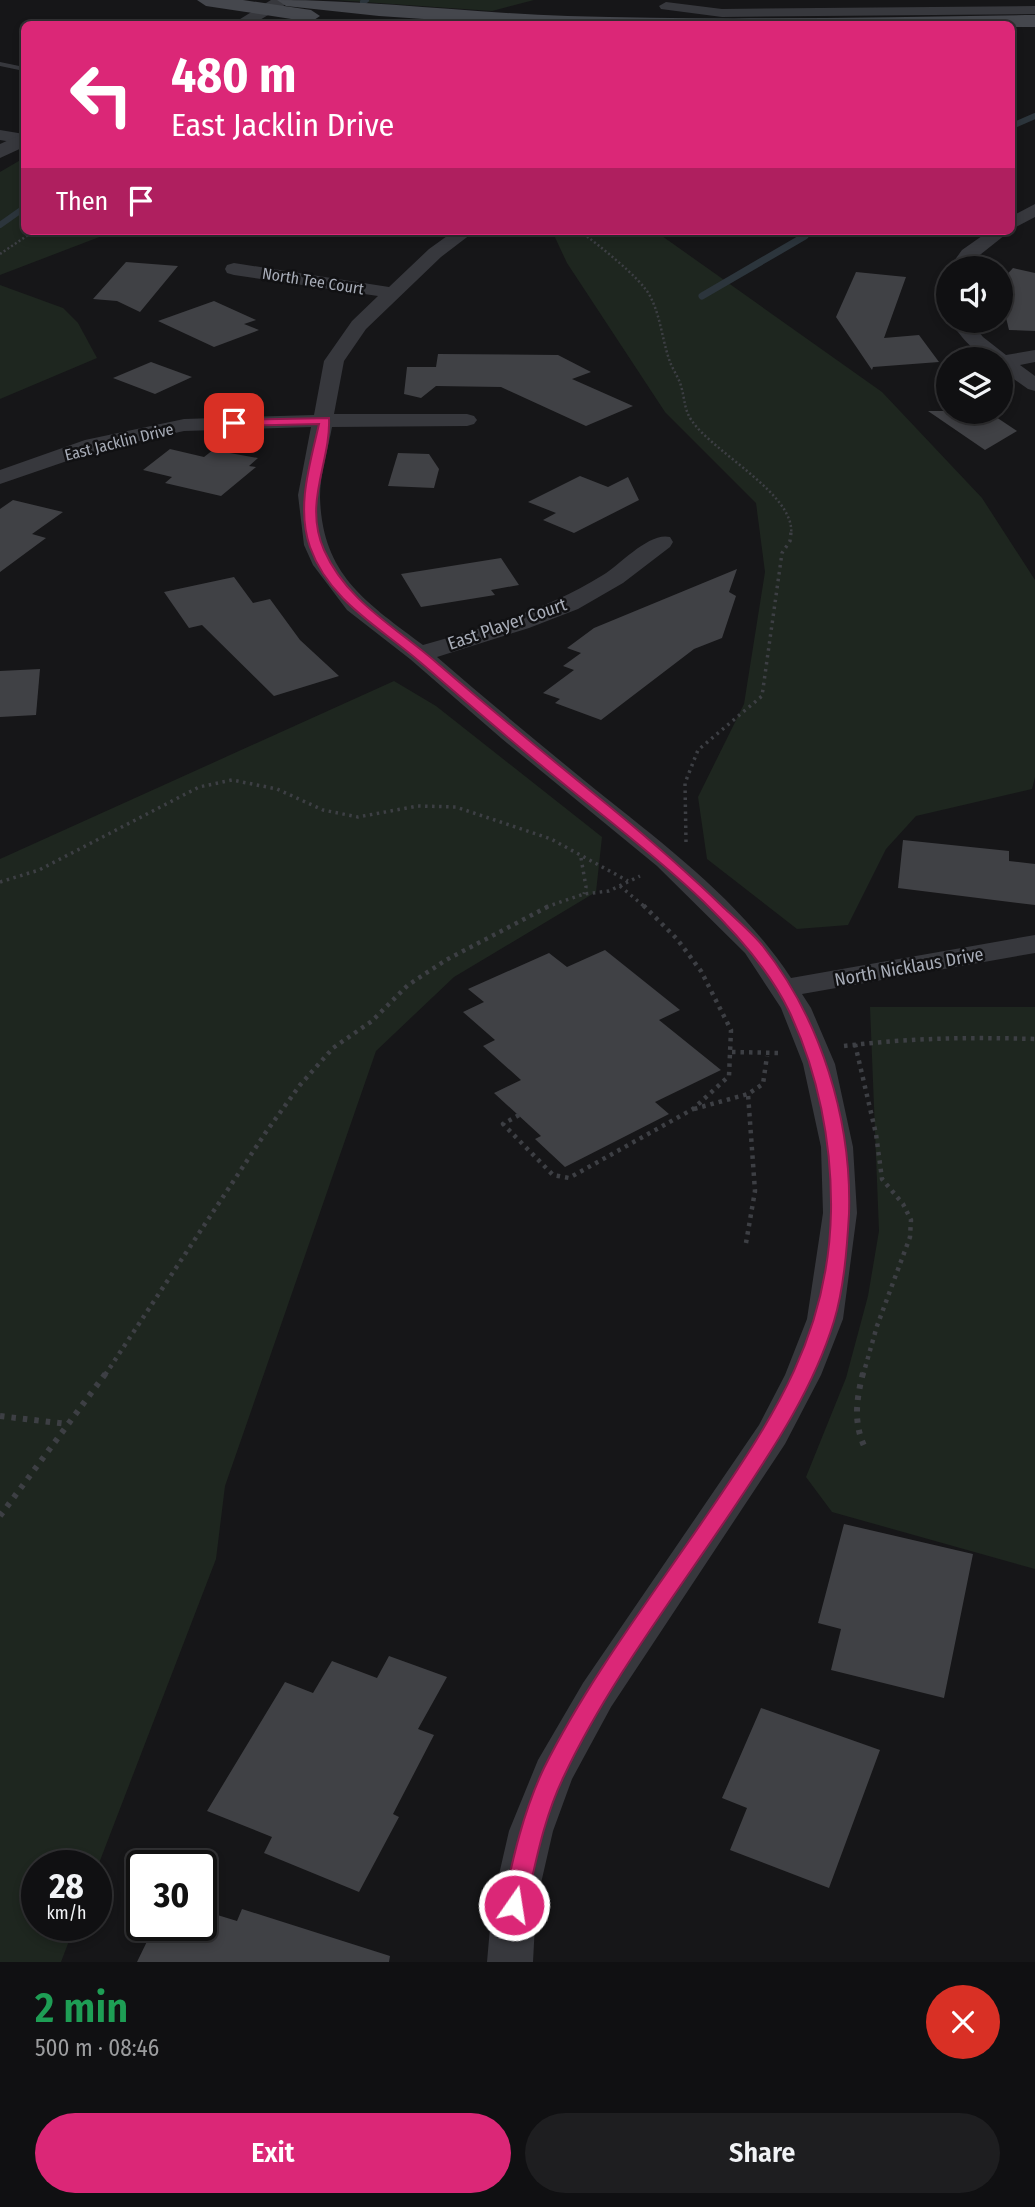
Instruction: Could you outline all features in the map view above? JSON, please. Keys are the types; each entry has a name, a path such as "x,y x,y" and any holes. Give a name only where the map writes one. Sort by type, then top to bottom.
{"main road":[{"path":"206,0 266,11 358,21"},
{"path":"285,0 382,12 538,21"},
{"path":"649,21 915,14 1035,21"},
{"path":"1015,34 1035,33"}],"street":[{"path":"247,21 285,0"},
{"path":"666,6 722,13 915,14 1035,10"},
{"path":"0,135 21,138"},
{"path":"0,152 21,141"},
{"path":"1015,222 1035,209"},
{"path":"460,235 435,253 359,325 334,360 329,379 325,421 309,495 315,545 321,560 355,605 419,654 510,733 667,860 756,947 796,1008 819,1064 837,1147 840,1213 825,1319 803,1374 772,1434 597,1695 553,1773 528,1843 514,1905 510,1962"},
{"path":"967,256 995,235"},
{"name":"North Tee Court","path":"234,269 393,293"},
{"path":"970,333 984,347"},
{"path":"1013,359 1035,356"},
{"path":"1013,369 1035,385"},
{"name":"East Jacklin Drive","path":"0,477 93,445 184,425 467,420"},
{"name":"East Player Court","path":"419,654 561,607 614,579 662,542"},
{"name":"North Nicklaus Drive","path":"784,988 1035,944"}],"lane":[{"path":"0,64 21,68"}],"path":[{"path":"0,254 28,235"},
{"path":"0,1516 126,1346 266,1132 300,1085 333,1048 372,1021 408,985 446,960 544,908 584,894 609,891 667,860 685,843 685,783 698,750 762,696 782,553 793,532 792,526 768,487 711,444 692,421 684,405 681,386 669,360 662,326 649,293 584,235"},
{"path":"0,881 39,870 200,787 232,780 253,782 277,789 323,810 358,817 418,806 456,807 544,836 629,882"},
{"path":"581,858 586,887 584,894"},
{"path":"519,1115 503,1124 553,1175 569,1178 693,1109 729,1076 731,1030 701,971 677,939 650,911 620,886"},
{"path":"732,1052 767,1055 942,1037 1035,1039"},
{"path":"855,1044 876,1134 882,1179 903,1204 911,1220 910,1237 877,1326 862,1378 855,1414 859,1436 866,1450"},
{"path":"693,1109 748,1094 762,1084 767,1055"},
{"path":"746,1243 755,1191 748,1094"},
{"path":"0,1416 67,1424"},
{"path":"0,1500 9,1503"}],"shaded area":[{"path":"335,0 534,0 492,11"},
{"path":"21,160 21,235 105,235 0,275 0,172"},
{"path":"554,235 661,235 882,392 982,498 1035,580 1035,777 1032,789 916,816 886,849 848,925 797,929 707,859 698,797 744,704 765,572 756,503 665,412 567,263"},
{"path":"0,285 63,308 78,323 97,358 0,399"},
{"path":"394,681 436,706 602,837 596,892 454,977 376,1051 225,1486 216,1559 104,1850 21,1850 21,1941 69,1941 61,1962 0,1962 0,859"},
{"path":"870,1007 1035,1007 1035,1569 832,1512 806,1477 846,1378 868,1296 879,1231"}],"building":[{"path":"126,262 178,266 140,312 117,301 93,299"},
{"path":"1013,268 1035,273 1035,331 1013,330"},
{"path":"856,272 906,277 884,338 919,335 936,358 936,362 873,367 872,370 836,317"},
{"path":"214,301 256,320 244,324 259,330 214,347 158,321"},
{"path":"438,354 558,355 591,372 572,379 633,406 586,426 501,387 436,386 421,398 404,394 407,367 436,367"},
{"path":"151,362 192,377 155,394 113,378"},
{"path":"947,424 1006,424 1017,431 985,450"},
{"path":"170,449 204,457 213,450 258,458 249,466 256,467 221,496 165,483 172,477 143,470"},
{"path":"398,453 429,454 439,469 434,488 388,486"},
{"path":"580,476 608,487 628,477 639,500 574,533 543,520 556,513 528,502"},
{"path":"13,500 63,512 32,534 46,538 0,572 0,509"},
{"path":"501,558 519,585 491,590 495,595 421,607 401,574"},
{"path":"737,569 729,592 736,596 722,638 694,649 601,720 555,703 560,699 543,693 574,670 563,666 581,653 567,648 594,628"},
{"path":"234,577 253,603 270,599 300,640 339,676 274,696 202,625 189,628 164,592"},
{"path":"40,669 36,715 0,717 0,671"},
{"path":"903,840 1009,851 1009,861 1035,864 1035,905 898,888"},
{"path":"605,950 680,1010 659,1020 721,1070 655,1102 669,1114 565,1167 535,1139 541,1136 494,1093 521,1080 483,1046 495,1040 463,1012 484,1002 468,989 549,953 567,967"},
{"path":"844,1524 973,1554 944,1698 831,1670 841,1629 818,1623"},
{"path":"389,1656 447,1677 418,1729 434,1735 393,1814 399,1817 359,1892 264,1853 272,1837 207,1811 285,1682 313,1693 332,1661 377,1678"},
{"path":"761,1708 880,1750 829,1888 730,1850 747,1808 722,1798"},
{"path":"242,1909 390,1956 389,1962 137,1962 147,1941 217,1941 217,1915 237,1921"}],"waterway":[{"path":"1015,125 1035,116"},
{"path":"0,225 21,210"},
{"path":"802,237 806,235"},
{"path":"702,296 805,236"}],"route":[{"path":"234,423 325,421 309,495 315,545 330,575 355,605 419,654 510,733 667,860 756,947 796,1008 819,1064 837,1147 840,1213 832,1278 825,1319 803,1374 772,1434 597,1695 553,1773 531,1831 514,1905"}]}
